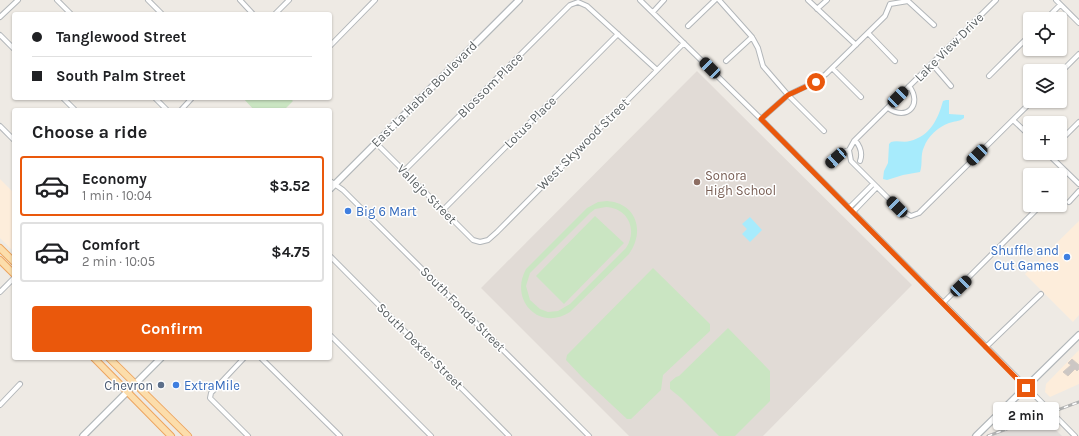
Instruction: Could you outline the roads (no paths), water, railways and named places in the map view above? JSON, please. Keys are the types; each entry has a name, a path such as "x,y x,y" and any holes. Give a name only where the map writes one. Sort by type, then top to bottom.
{"main road":[{"name":"East La Habra Boulevard","path":"332,182 376,143 519,0"},
{"path":"0,248 12,260"},
{"path":"0,260 12,272"},
{"path":"976,436 1079,335"},
{"path":"96,360 171,436"},
{"path":"111,360 188,436"},
{"path":"83,436 159,360"}],"street":[{"path":"0,18 18,0"},
{"path":"57,0 69,12"},
{"path":"148,0 160,12"},
{"path":"240,0 251,12"},
{"path":"277,12 289,0"},
{"path":"332,44 376,0"},
{"path":"640,0 761,119 986,348 1075,436"},
{"path":"653,12 664,0"},
{"path":"688,26 716,0"},
{"path":"719,0 752,37 758,48 763,66 788,95 824,131"},
{"path":"808,0 856,45"},
{"path":"817,9 827,0"},
{"path":"761,119 788,95 816,82 832,68 885,16 889,2 909,0 934,25"},
{"name":"Lake View Drive","path":"829,164 843,152 848,150 855,140 996,0"},
{"path":"1056,0 1079,23"},
{"name":"Blossom Place","path":"404,171 570,5 578,2 587,6 618,34"},
{"path":"1053,12 1060,5"},
{"path":"868,33 895,61"},
{"path":"618,34 657,70"},
{"name":"Lotus Place","path":"442,210 618,34"},
{"path":"0,35 12,47"},
{"path":"726,61 752,37"},
{"path":"989,76 1023,42"},
{"name":"West Skywood Street","path":"480,242 488,240 497,232 684,43"},
{"path":"1067,66 1079,54"},
{"path":"932,64 952,86"},
{"path":"832,68 861,97"},
{"path":"886,110 898,114 904,114 910,110 915,99 909,86"},
{"path":"65,100 73,108"},
{"path":"157,100 165,108"},
{"path":"183,108 190,100"},
{"path":"848,150 851,161 900,210 911,216 919,213 1025,108"},
{"path":"1013,120 1023,129"},
{"path":"1067,134 1079,122"},
{"path":"0,126 12,138"},
{"path":"855,140 862,154 860,161"},
{"name":"Vallejo Street","path":"376,143 473,240 480,242"},
{"path":"1055,160 1079,184"},
{"name":"South Fonda Street","path":"332,182 343,190 589,436"},
{"path":"849,208 873,184"},
{"path":"853,212 877,187"},
{"path":"1069,202 1079,191"},
{"path":"943,303 1034,212"},
{"name":"South Dexter Street","path":"332,258 509,436"},
{"path":"0,292 12,280"},
{"path":"986,348 1040,294"},
{"path":"332,337 431,436"},
{"path":"242,360 212,392 210,398 248,436"},
{"path":"262,360 340,436"},
{"path":"0,405 20,384"}],"water":[{"path":"949,100 949,114 964,115 964,118 951,122 937,129 931,136 923,150 920,172 887,180 883,179 884,171 888,163 889,144 893,141 910,141 923,135 936,120 943,101"},
{"path":"750,217 762,230 750,242 742,234 747,229 742,224"}],"railway":[{"path":"988,436 1079,402"}],"place":[{"name":"Sonora High School","path":"697,182"},
{"name":"Big 6 Mart","path":"348,211"},
{"name":"Shuffle and Cut Games","path":"1067,257"},
{"name":"Chevron","path":"161,385"},
{"name":"ExtraMile","path":"176,385"}]}
